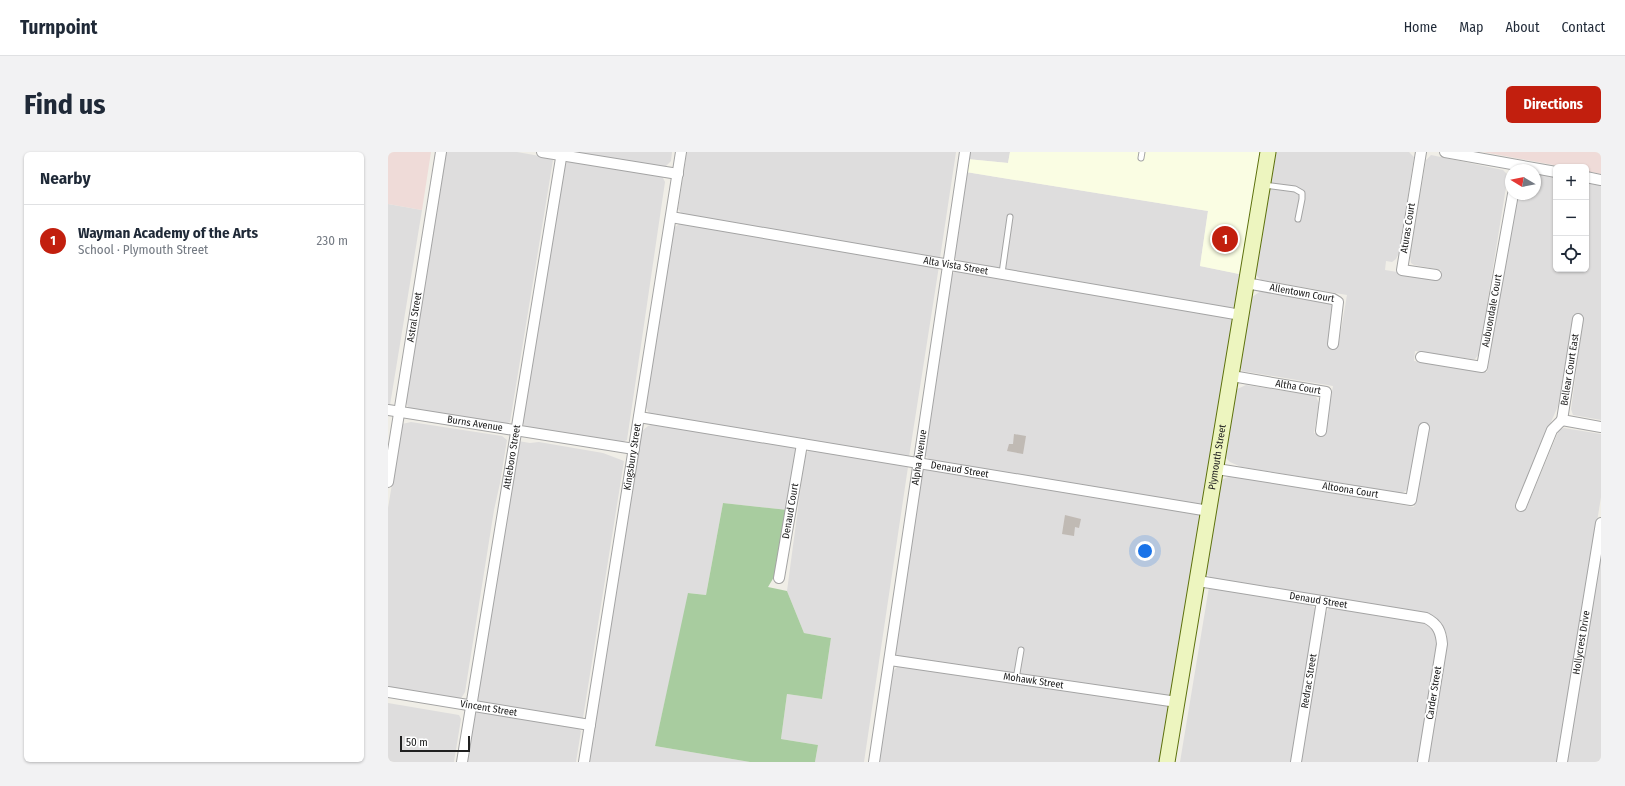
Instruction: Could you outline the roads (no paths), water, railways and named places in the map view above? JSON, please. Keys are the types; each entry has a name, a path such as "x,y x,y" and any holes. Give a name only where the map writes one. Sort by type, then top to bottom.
{"street":[{"name":"Astral Street","path":"388,482 441,152"},
{"path":"542,152 562,154 678,174"},
{"name":"Kingsbury Street","path":"584,762 681,152"},
{"name":"Alpha Avenue","path":"874,762 965,152"},
{"name":"Plymouth Street","path":"1167,762 1210,511 1268,152"},
{"name":"Aturas Court","path":"1421,152 1402,270 1436,275"},
{"path":"1445,152 1465,154 1505,164"},
{"name":"Attleboro Street","path":"462,762 562,154"},
{"path":"1541,170 1553,172"},
{"path":"1589,178 1601,180"},
{"name":"Aubuondale Court","path":"1421,357 1482,367 1512,200"},
{"name":"Alta Vista Street","path":"671,217 1241,315"},
{"name":"Allentown Court","path":"1246,284 1333,299 1338,302 1333,344"},
{"name":"Bellear Court East","path":"1562,420 1578,319"},
{"name":"Altha Court","path":"1232,376 1326,392 1321,431"},
{"name":"Burns Avenue","path":"388,410 634,449"},
{"name":"Denaud Street","path":"639,417 1210,511"},
{"path":"1521,506 1552,430 1562,420 1601,427"},
{"name":"Altoona Court","path":"1216,469 1411,500 1424,428"},
{"name":"Denaud Court","path":"779,578 802,444"},
{"name":"Hollycrest Drive","path":"1562,762 1601,523"},
{"name":"Denaud Street","path":"1198,581 1426,618 1437,625"},
{"name":"Redrac Street","path":"1296,762 1322,601"},
{"name":"Carder Street","path":"1423,762 1442,644 1442,635 1437,625"},
{"name":"Mohawk Street","path":"890,660 1177,702"},
{"name":"Vincent Street","path":"388,692 590,725"}],"lane":[{"path":"1141,158 1142,152"},
{"path":"1263,184 1295,190 1302,193 1298,218"},
{"path":"1002,274 1010,217"},
{"path":"1016,679 1021,650"}],"place":[{"name":"Wayman Academy of the Arts","path":"1225,239"}]}
